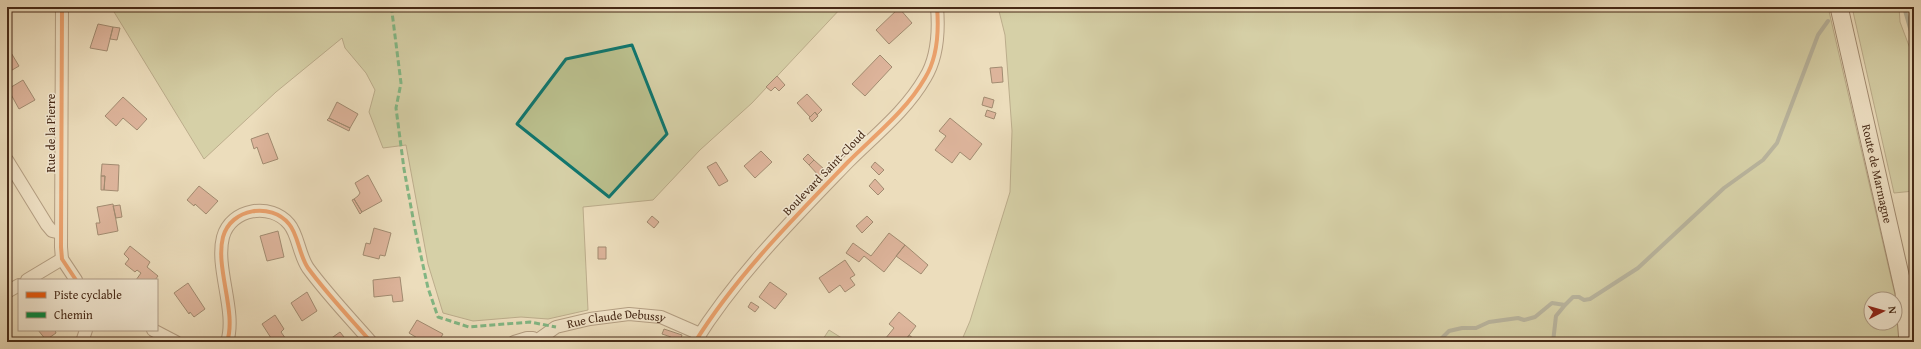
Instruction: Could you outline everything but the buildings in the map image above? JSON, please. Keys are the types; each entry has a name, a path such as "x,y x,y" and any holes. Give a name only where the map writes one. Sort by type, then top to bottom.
{"main road":[{"name":"Route de Marmagne","path":"1839,7 1904,292 1908,342"}],"street":[{"name":"Rue de la Pierre","path":"62,7 60,233 62,259"},
{"name":"Boulevard Saint-Cloud","path":"697,338 754,260 798,213 906,105 926,77 937,51 937,7"},
{"path":"7,160 46,225 52,231 60,233"},
{"path":"227,342 230,327 222,253 223,237 229,226 240,216 253,211 265,210 279,215 290,224 300,252 308,267 371,342"},
{"path":"29,279 62,259 75,279"},
{"path":"7,292 18,286"},
{"name":"Rue Claude Debussy","path":"536,342 556,327 590,319 629,314 661,317 697,338"},
{"path":"82,342 86,331"},
{"path":"155,331 176,342"},
{"path":"514,342 527,338 533,338 536,342"}],"highlighted area":[{"path":"632,45 667,134 609,197 517,124 566,59"}],"green space":[{"path":"111,7 842,7 752,103 700,150 653,200 583,207 588,310 548,319 521,317 473,321 443,313 428,264 406,145 383,148 369,112 375,90 366,73 345,48 342,38 276,92 204,159"},
{"path":"998,7 1828,7 1894,291 1863,291 1863,331 1901,331 1900,342 961,342 970,321 1010,192 1012,131 1005,35"},
{"path":"1852,7 1899,7 1900,22 1914,59 1914,191 1894,193"},
{"path":"829,330 848,342 821,342"}],"waterway":[{"path":"1904,7 1914,42"},
{"path":"1438,342 1449,331 1462,328 1476,328 1489,322 1518,318 1524,320 1535,317 1552,303 1565,305 1573,297 1579,297 1584,300 1590,299 1638,268 1724,188 1763,160 1777,143 1818,35 1828,21"},
{"path":"1553,342 1556,316 1565,305"}],"marked path":[{"path":"394,7 392,12 401,83 396,108 404,169 428,288 438,317 469,327 530,322 556,327"}],"cycle path":[{"path":"62,7 61,247 62,259 75,279"},
{"path":"695,342 711,317 767,248 848,162 899,112 917,90 929,70 935,53 938,34 937,7"},
{"path":"227,342 229,317 223,276 221,249 223,237 227,227 234,220 243,214 252,211 272,213 281,217 289,224 308,268 331,297 371,342"}]}
